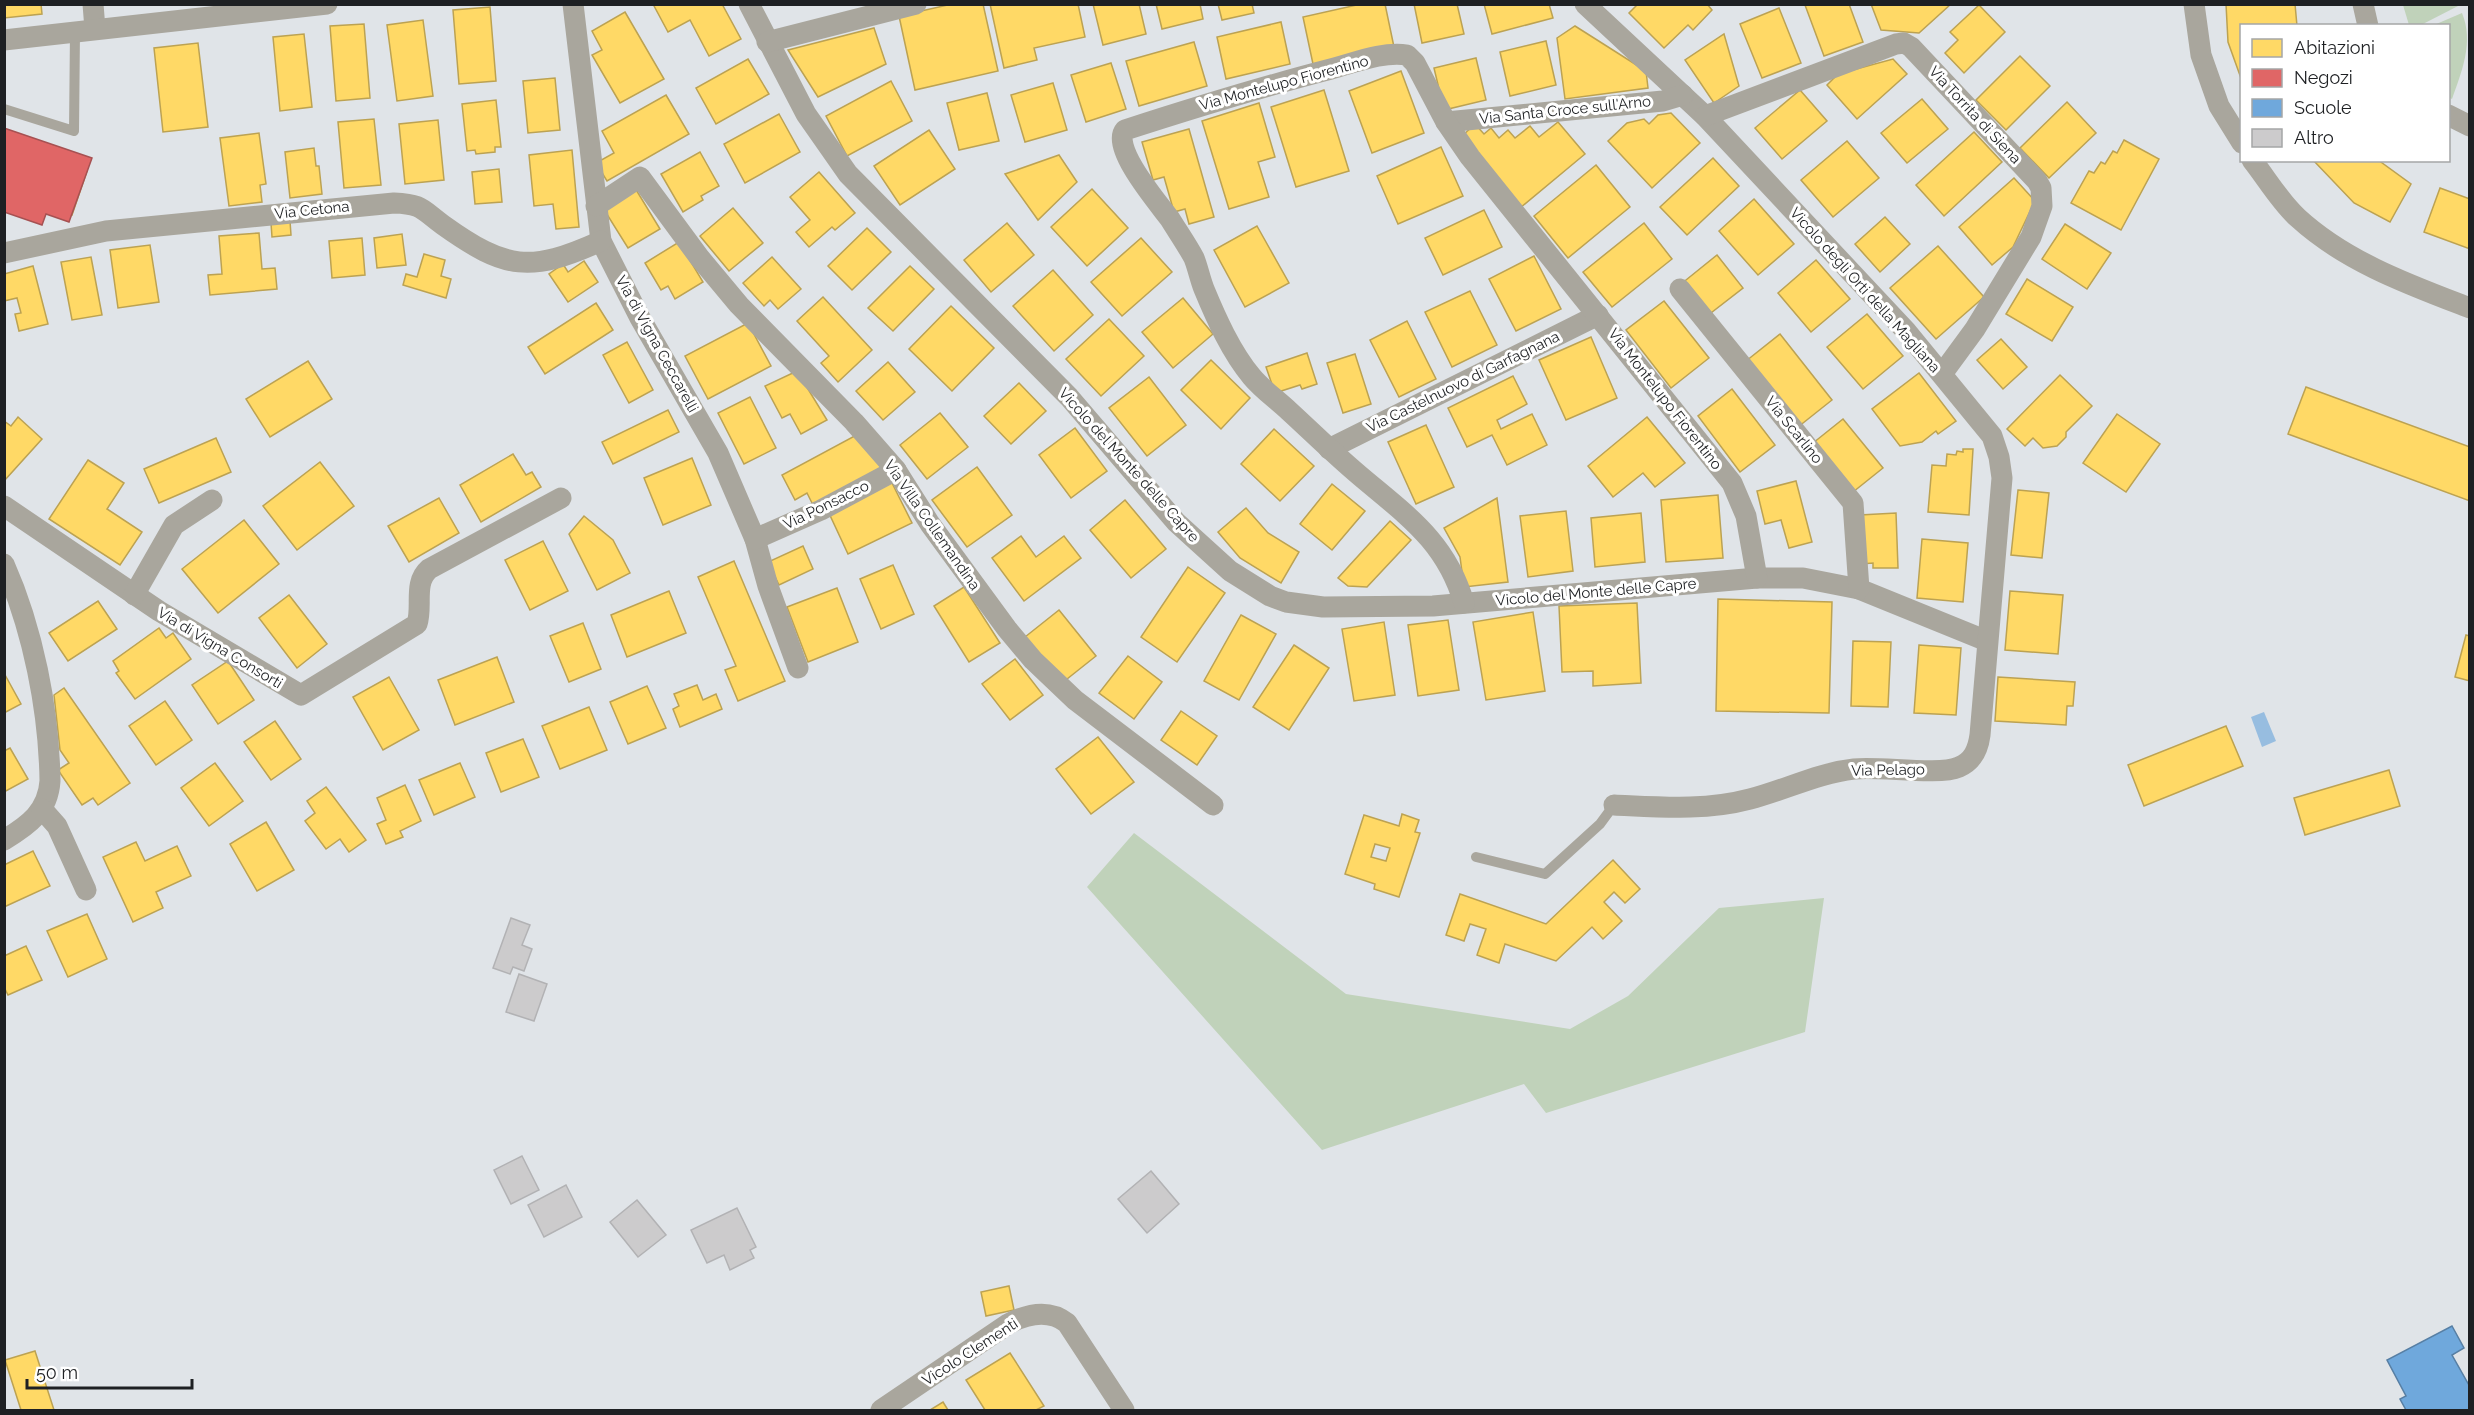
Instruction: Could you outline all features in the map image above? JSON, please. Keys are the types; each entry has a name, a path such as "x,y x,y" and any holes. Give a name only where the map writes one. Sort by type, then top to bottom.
{"street":[{"path":"85,30 93,4"},
{"path":"4,40 327,4"},
{"name":"Via di Vigna Ceccarelli","path":"573,4 601,241 640,318 718,453 755,539 768,586 798,668"},
{"name":"Vicolo del Monte delle Capre","path":"750,4 767,42 806,114 848,174 1069,397 1176,522 1230,571 1270,596 1306,606 1405,607 1757,578 1803,578 1859,589 1987,641"},
{"path":"767,42 916,4"},
{"name":"Vicolo degli Orti della Magliana","path":"1585,4 1705,116 1942,374 1992,436 2001,467 1998,537 1987,641"},
{"path":"2194,4 2201,55 2219,106 2240,141"},
{"path":"2363,4 2368,24"},
{"name":"Via Torrita di Siena","path":"1705,116 1896,44 1904,43 1911,47 2037,181 2041,188 2042,206 2031,237 1975,328 1942,374"},
{"name":"Via Montelupo Fiorentino","path":"1464,603 1451,567 1435,543 1408,516 1260,386 1243,366 1217,318 1203,287 1195,261 1129,162 1121,135 1125,130 1234,95 1362,61 1407,55 1415,63 1446,122 1470,157 1732,483 1746,516 1757,578"},
{"name":"Via Santa Croce sull'Arno","path":"1446,122 1663,100 1683,95"},
{"path":"2450,116 2469,126"},
{"path":"2254,162 2298,218 2352,257 2405,283 2469,308"},
{"name":"Via Villa Collemandina","path":"596,206 640,177 699,257 739,305 854,422 896,470 930,524 1007,630 1033,660 1075,700 1213,806"},
{"name":"Via Cetona","path":"4,253 106,231 394,203 413,205 426,210 468,243 494,256 516,262 535,263 553,259 601,241"},
{"name":"Via Scarlino","path":"1680,289 1853,503 1859,589"},
{"name":"Via Castelnuovo di Garfagnana","path":"1329,449 1598,315"},
{"name":"Via Ponsacco","path":"755,539 821,510 896,470"},
{"name":"Via di Vigna Consorti","path":"4,506 134,595 301,695 417,624 420,583 423,574 429,569 561,498"},
{"path":"134,595 174,525 213,500"},
{"path":"4,564 16,592 42,697 50,781 42,809 26,826 4,840"},
{"name":"Via Pelago","path":"1614,805 1683,808 1719,805 1751,799 1822,775 1851,770 1868,768 1947,770 1961,766 1974,756 1979,743 1987,641"},
{"path":"42,809 57,826 87,890"},
{"name":"Vicolo Clementi","path":"881,1410 1001,1329 1026,1317 1045,1314 1067,1323 1124,1410"}],"lane":[{"path":"4,109 75,131 85,30"},
{"path":"1476,857 1545,874 1600,824 1614,805"}],"green space":[{"path":"2403,5 2460,5 2423,24 2409,24"},
{"path":"2462,13 2465,24 2467,46 2463,67 2452,99 2450,98 2450,24 2436,24"},
{"path":"1134,833 1346,994 1570,1029 1628,996 1719,908 1824,898 1805,1032 1546,1113 1524,1084 1322,1150 1087,887"}],"water":[{"path":"2264,712 2276,741 2262,747 2251,717"}],"building: Abitazioni":[{"path":"4,4 41,4 42,14 4,18"},
{"path":"653,4 722,4 741,39 709,56 690,20 668,32"},
{"path":"952,4 983,4 998,71 915,90 899,16"},
{"path":"990,4 1078,4 1085,37 1034,48 1037,60 1004,68"},
{"path":"1093,4 1139,4 1146,34 1103,45"},
{"path":"1156,4 1200,4 1203,19 1162,29"},
{"path":"1218,4 1252,4 1254,13 1222,20"},
{"path":"1361,4 1385,4 1394,47 1313,64 1303,17"},
{"path":"1414,4 1457,4 1464,34 1422,43"},
{"path":"1484,4 1549,4 1553,18 1492,34"},
{"path":"1638,4 1707,4 1712,10 1693,30 1688,25 1664,48 1629,13"},
{"path":"1849,4 1863,42 1824,56 1805,5"},
{"path":"1871,4 1951,4 1919,33 1881,30"},
{"path":"2226,4 2295,4 2297,24 2240,24 2240,75 2228,42"},
{"path":"1979,5 2005,32 1964,73 1945,53 1958,40 1950,32"},
{"path":"490,7 496,81 459,84 453,10"},
{"path":"1779,8 1801,63 1762,78 1740,24"},
{"path":"625,12 664,79 620,103 592,55 602,50 592,31"},
{"path":"423,20 433,96 397,101 387,25"},
{"path":"1281,22 1290,64 1226,79 1217,37"},
{"path":"364,24 370,98 336,101 330,26"},
{"path":"1575,26 1646,71 1648,88 1565,99 1557,38"},
{"path":"874,28 886,64 818,97 788,50"},
{"path":"304,34 312,107 280,111 273,37"},
{"path":"1724,34 1739,86 1714,103 1685,60"},
{"path":"1546,41 1556,85 1510,96 1500,52"},
{"path":"1194,42 1207,86 1139,106 1126,61"},
{"path":"198,43 208,127 163,132 154,48"},
{"path":"2020,56 2050,86 2006,130 1976,100"},
{"path":"1476,58 1486,100 1444,110 1434,68"},
{"path":"748,59 769,94 716,124 696,88"},
{"path":"1893,59 1907,74 1857,119 1827,85 1838,74"},
{"path":"1111,63 1126,109 1086,122 1071,75"},
{"path":"1401,71 1424,133 1372,153 1349,91"},
{"path":"555,78 560,130 528,133 523,81"},
{"path":"891,81 912,121 847,156 826,116"},
{"path":"1053,83 1067,130 1025,142 1011,95"},
{"path":"1324,90 1349,171 1296,187 1271,107"},
{"path":"1800,90 1827,121 1782,159 1755,128"},
{"path":"987,93 999,141 959,150 947,103"},
{"path":"666,95 689,134 607,181 596,163 614,153 602,131"},
{"path":"1922,99 1948,129 1907,163 1881,133"},
{"path":"496,100 501,147 495,147 495,152 476,154 475,150 467,151 462,104"},
{"path":"2067,102 2096,133 2049,178 2020,148"},
{"path":"1259,103 1275,157 1258,162 1269,197 1229,209 1202,121"},
{"path":"1671,113 1700,143 1652,188 1608,141 1627,123 1644,119 1649,124 1658,115"},
{"path":"779,114 800,152 745,183 724,144"},
{"path":"374,119 381,185 344,188 338,122"},
{"path":"438,120 444,180 405,184 399,124"},
{"path":"1558,122 1585,154 1520,208 1461,137 1475,124 1484,134 1491,128 1499,138 1508,130 1515,138 1530,126 1539,137"},
{"path":"1189,129 1214,217 1189,224 1185,209 1174,212 1164,177 1153,180 1142,142"},
{"path":"929,130 955,169 900,205 874,166"},
{"path":"1974,132 2002,162 1944,216 1916,185"},
{"path":"259,133 266,184 260,185 262,202 229,206 220,138"},
{"path":"2124,140 2159,159 2121,230 2071,203 2089,171 2094,173 2101,162 2105,164 2113,151 2117,153"},
{"path":"1847,141 1879,178 1833,217 1801,180"},
{"path":"1441,147 1463,196 1398,224 1377,176"},
{"path":"314,148 316,166 319,166 322,194 290,198 285,152"},
{"path":"19,149 87,171 72,215 4,193"},
{"path":"572,150 579,227 556,229 553,204 534,206 529,155"},
{"path":"700,152 719,186 701,196 703,200 683,212 661,174"},
{"path":"1059,155 1077,182 1038,220 1005,174"},
{"path":"1713,158 1739,186 1687,235 1660,207"},
{"path":"2315,162 2381,162 2411,184 2390,222 2354,203"},
{"path":"1596,165 1630,207 1568,258 1534,216"},
{"path":"499,169 502,202 475,204 472,172"},
{"path":"819,172 855,213 835,230 832,227 809,247 796,232 810,220 790,197"},
{"path":"2014,178 2035,201 2013,247 1992,265 1959,227"},
{"path":"635,188 660,229 628,248 603,208"},
{"path":"2440,188 2470,199 2470,249 2424,232"},
{"path":"1092,189 1128,228 1087,266 1051,227"},
{"path":"1754,199 1794,244 1758,275 1719,231"},
{"path":"733,208 763,243 729,271 700,236"},
{"path":"1484,210 1502,247 1443,275 1425,238"},
{"path":"1885,217 1910,244 1880,272 1855,244"},
{"path":"290,221 291,235 272,237 271,223"},
{"path":"1007,223 1034,255 991,292 964,260"},
{"path":"1644,223 1672,259 1612,307 1583,272"},
{"path":"2065,224 2111,253 2087,289 2042,259"},
{"path":"1257,226 1289,283 1245,307 1214,250"},
{"path":"867,228 891,252 852,290 828,266"},
{"path":"259,233 262,269 275,268 277,289 210,295 208,275 222,274 219,236"},
{"path":"402,234 406,265 377,268 374,238"},
{"path":"362,238 365,275 332,278 329,241"},
{"path":"1141,238 1172,272 1122,316 1091,282"},
{"path":"679,242 703,282 675,299 668,286 661,290 645,263"},
{"path":"150,245 159,302 118,308 110,250"},
{"path":"1938,246 1984,297 1936,339 1890,288"},
{"path":"424,254 445,260 441,276 451,279 446,298 403,285 406,274 417,277"},
{"path":"1717,255 1743,288 1707,316 1681,284"},
{"path":"1534,256 1561,309 1516,331 1489,279"},
{"path":"91,257 102,315 72,320 61,262"},
{"path":"772,257 801,289 778,309 770,300 764,306 743,283"},
{"path":"1816,260 1850,299 1811,332 1778,293"},
{"path":"584,261 598,282 568,302 549,274 563,264 568,272"},
{"path":"33,266 48,324 19,331 15,314 21,313 17,298 4,301 4,274"},
{"path":"910,266 934,289 893,331 868,308"},
{"path":"1053,270 1093,315 1054,351 1013,306"},
{"path":"2027,279 2073,307 2052,341 2006,314"},
{"path":"1470,291 1497,345 1452,367 1425,312"},
{"path":"823,297 872,350 838,382 821,363 829,356 797,321"},
{"path":"1183,298 1213,334 1173,368 1142,332"},
{"path":"1664,301 1709,358 1671,388 1626,330"},
{"path":"596,303 613,330 545,374 528,347"},
{"path":"951,306 994,348 952,391 909,349"},
{"path":"1867,314 1903,356 1863,389 1827,347"},
{"path":"1109,319 1144,356 1101,396 1066,359"},
{"path":"1407,321 1436,379 1399,397 1370,340"},
{"path":"748,323 771,366 708,399 685,356"},
{"path":"1780,334 1832,400 1798,427 1746,361"},
{"path":"1591,337 1617,398 1566,420 1539,360"},
{"path":"2001,339 2027,367 2003,389 1977,360"},
{"path":"627,342 653,390 629,403 603,355"},
{"path":"1307,353 1317,384 1302,389 1300,385 1275,393 1266,367"},
{"path":"1355,354 1371,404 1343,413 1327,363"},
{"path":"1211,360 1250,398 1221,429 1181,390"},
{"path":"308,361 332,399 270,437 246,399"},
{"path":"888,362 915,392 883,420 856,391"},
{"path":"797,371 827,420 801,434 790,414 782,418 765,386"},
{"path":"1919,373 1956,421 1938,434 1936,431 1922,442 1900,446 1872,409"},
{"path":"2060,375 2092,406 2066,432 2066,437 2057,446 2043,448 2033,438 2025,446 2007,429"},
{"path":"1513,376 1527,404 1497,420 1501,429 1532,414 1547,445 1507,465 1492,435 1467,447 1448,408"},
{"path":"1149,377 1186,425 1147,456 1109,408"},
{"path":"1019,383 1046,411 1011,444 984,416"},
{"path":"2306,387 2470,447 2470,501 2288,434"},
{"path":"1732,389 1775,445 1740,472 1698,416"},
{"path":"750,397 776,448 744,464 718,413"},
{"path":"668,410 679,432 613,464 602,442"},
{"path":"940,413 968,447 927,479 900,445"},
{"path":"2117,414 2160,444 2126,492 2083,463"},
{"path":"18,417 42,439 4,481 4,421 11,426"},
{"path":"1647,417 1685,463 1655,487 1643,473 1613,497 1588,466"},
{"path":"1843,419 1883,468 1853,492 1813,443"},
{"path":"1426,425 1454,487 1416,504 1388,442"},
{"path":"1075,428 1107,471 1071,498 1039,455"},
{"path":"1274,429 1314,466 1280,501 1241,464"},
{"path":"862,432 884,472 815,509 807,493 795,500 782,475"},
{"path":"216,438 231,472 159,503 144,469"},
{"path":"1963,449 1973,449 1969,515 1928,512 1932,465 1946,466 1947,454 1956,455 1957,451 1963,452"},
{"path":"513,454 526,475 532,472 541,487 481,522 460,485"},
{"path":"692,458 711,505 663,525 644,478"},
{"path":"88,460 124,483 107,509 142,532 120,565 49,519"},
{"path":"320,462 354,506 297,550 263,506"},
{"path":"977,467 1012,515 967,547 932,500"},
{"path":"891,481 912,523 848,554 828,511"},
{"path":"1796,481 1812,542 1789,548 1781,520 1765,524 1757,491"},
{"path":"1332,484 1365,511 1332,550 1300,524"},
{"path":"2018,490 2049,493 2042,558 2011,555"},
{"path":"1718,495 1723,558 1666,562 1661,500"},
{"path":"439,498 459,533 409,562 388,526"},
{"path":"1497,498 1508,582 1464,587 1460,557 1444,528"},
{"path":"1125,500 1166,549 1131,578 1090,530"},
{"path":"1246,508 1268,533 1299,552 1281,583 1240,558 1218,532"},
{"path":"1566,511 1573,571 1528,577 1520,516"},
{"path":"1641,513 1645,562 1595,567 1591,518"},
{"path":"1896,513 1898,568 1873,568 1873,563 1861,564 1860,515"},
{"path":"584,516 613,540 630,573 597,590 569,534"},
{"path":"244,520 279,564 218,613 182,569"},
{"path":"1390,521 1411,540 1367,587 1348,586 1338,578"},
{"path":"1021,536 1036,557 1064,536 1081,558 1024,601 992,558"},
{"path":"1922,539 1968,543 1963,602 1917,598"},
{"path":"543,541 568,591 530,610 505,560"},
{"path":"803,546 813,569 779,585 768,562"},
{"path":"734,561 785,681 738,701 725,670 736,666 698,577"},
{"path":"893,565 914,614 881,629 860,579"},
{"path":"1188,567 1225,593 1177,662 1141,637"},
{"path":"964,587 1000,643 969,662 934,606"},
{"path":"837,588 858,642 808,662 787,607"},
{"path":"669,591 686,633 627,657 611,615"},
{"path":"2010,591 2063,595 2058,654 2005,650"},
{"path":"289,595 327,644 297,668 259,618"},
{"path":"1718,599 1832,602 1829,713 1716,711"},
{"path":"98,601 117,629 68,661 49,633"},
{"path":"1637,603 1641,683 1593,686 1593,671 1562,672 1559,606"},
{"path":"1059,610 1096,656 1062,683 1025,637"},
{"path":"1533,612 1545,691 1486,700 1473,622"},
{"path":"1241,615 1276,634 1239,700 1204,681"},
{"path":"1448,620 1459,690 1418,696 1408,625"},
{"path":"1384,622 1395,695 1354,701 1342,629"},
{"path":"583,623 601,669 569,682 550,636"},
{"path":"159,628 166,638 173,633 191,659 135,699 116,673 119,671 113,661"},
{"path":"2466,635 2470,636 2470,681 2455,677"},
{"path":"1853,641 1891,642 1888,707 1851,706"},
{"path":"1294,645 1329,668 1289,730 1253,707"},
{"path":"1919,645 1961,648 1956,715 1914,713"},
{"path":"1128,656 1162,682 1134,719 1099,693"},
{"path":"497,657 514,702 455,725 438,680"},
{"path":"1015,659 1043,695 1010,720 982,684"},
{"path":"228,661 254,700 218,724 192,685"},
{"path":"4,673 21,704 4,713"},
{"path":"389,677 419,730 383,750 353,697"},
{"path":"1998,677 2075,682 2073,706 2067,706 2066,725 1995,721"},
{"path":"697,685 703,700 716,694 722,709 680,727 673,709 679,706 674,694"},
{"path":"647,686 666,728 628,744 610,702"},
{"path":"64,688 130,783 98,805 93,798 82,805 58,770 69,763 60,750 54,695"},
{"path":"165,701 192,740 156,765 129,726"},
{"path":"589,707 607,750 560,769 542,726"},
{"path":"1181,711 1217,736 1197,765 1161,740"},
{"path":"275,721 301,759 271,780 244,742"},
{"path":"2226,726 2243,766 2144,806 2128,765"},
{"path":"1098,737 1134,782 1091,814 1056,769"},
{"path":"523,739 539,777 501,792 486,753"},
{"path":"10,748 28,779 4,792 4,751"},
{"path":"215,763 243,801 209,826 181,788"},
{"path":"460,763 475,797 434,815 419,780"},
{"path":"2389,770 2400,806 2305,835 2294,798"},
{"path":"405,785 421,821 400,831 403,837 386,844 377,824 386,820 377,798"},
{"path":"326,787 366,840 349,852 340,839 326,849 305,821 315,813 307,801"},
{"path":"1402,814 1419,820 1415,832 1420,833 1399,897 1374,889 1375,884 1345,874 1364,815 1399,826","holes":["1375,844 1390,848 1386,861 1371,857"]},
{"path":"266,822 294,870 257,891 230,844"},
{"path":"136,842 145,861 177,846 191,876 156,892 163,908 133,922 103,857"},
{"path":"33,851 50,886 4,907 4,865"},
{"path":"1613,860 1640,889 1625,903 1614,892 1604,902 1622,921 1603,939 1592,927 1556,961 1505,944 1499,963 1477,955 1486,929 1470,924 1464,941 1446,935 1460,894 1546,924"},
{"path":"87,914 107,959 68,977 47,931"},
{"path":"26,946 42,980 8,995 4,987 4,956"},
{"path":"1009,1286 1014,1310 986,1316 981,1292"},
{"path":"35,1351 54,1410 21,1410 5,1360"},
{"path":"1010,1353 1044,1406 1036,1410 985,1410 966,1380"},
{"path":"943,1402 948,1410 930,1410"}],"building: Negozi":[{"path":"4,128 92,158 69,222 46,214 42,225 4,212"}],"building: Scuole":[{"path":"2452,1326 2464,1348 2452,1355 2470,1387 2470,1410 2406,1410 2400,1399 2406,1396 2387,1360"}],"building: Altro":[{"path":"511,918 530,925 522,945 532,949 524,971 513,967 510,974 493,968"},
{"path":"519,974 547,984 534,1021 506,1012"},
{"path":"522,1156 539,1190 511,1204 494,1170"},
{"path":"1151,1171 1179,1204 1147,1233 1118,1199"},
{"path":"566,1185 582,1217 544,1237 528,1205"},
{"path":"637,1200 666,1235 638,1257 610,1222"},
{"path":"737,1208 756,1247 750,1250 754,1258 730,1270 724,1255 707,1263 691,1230"}]}
